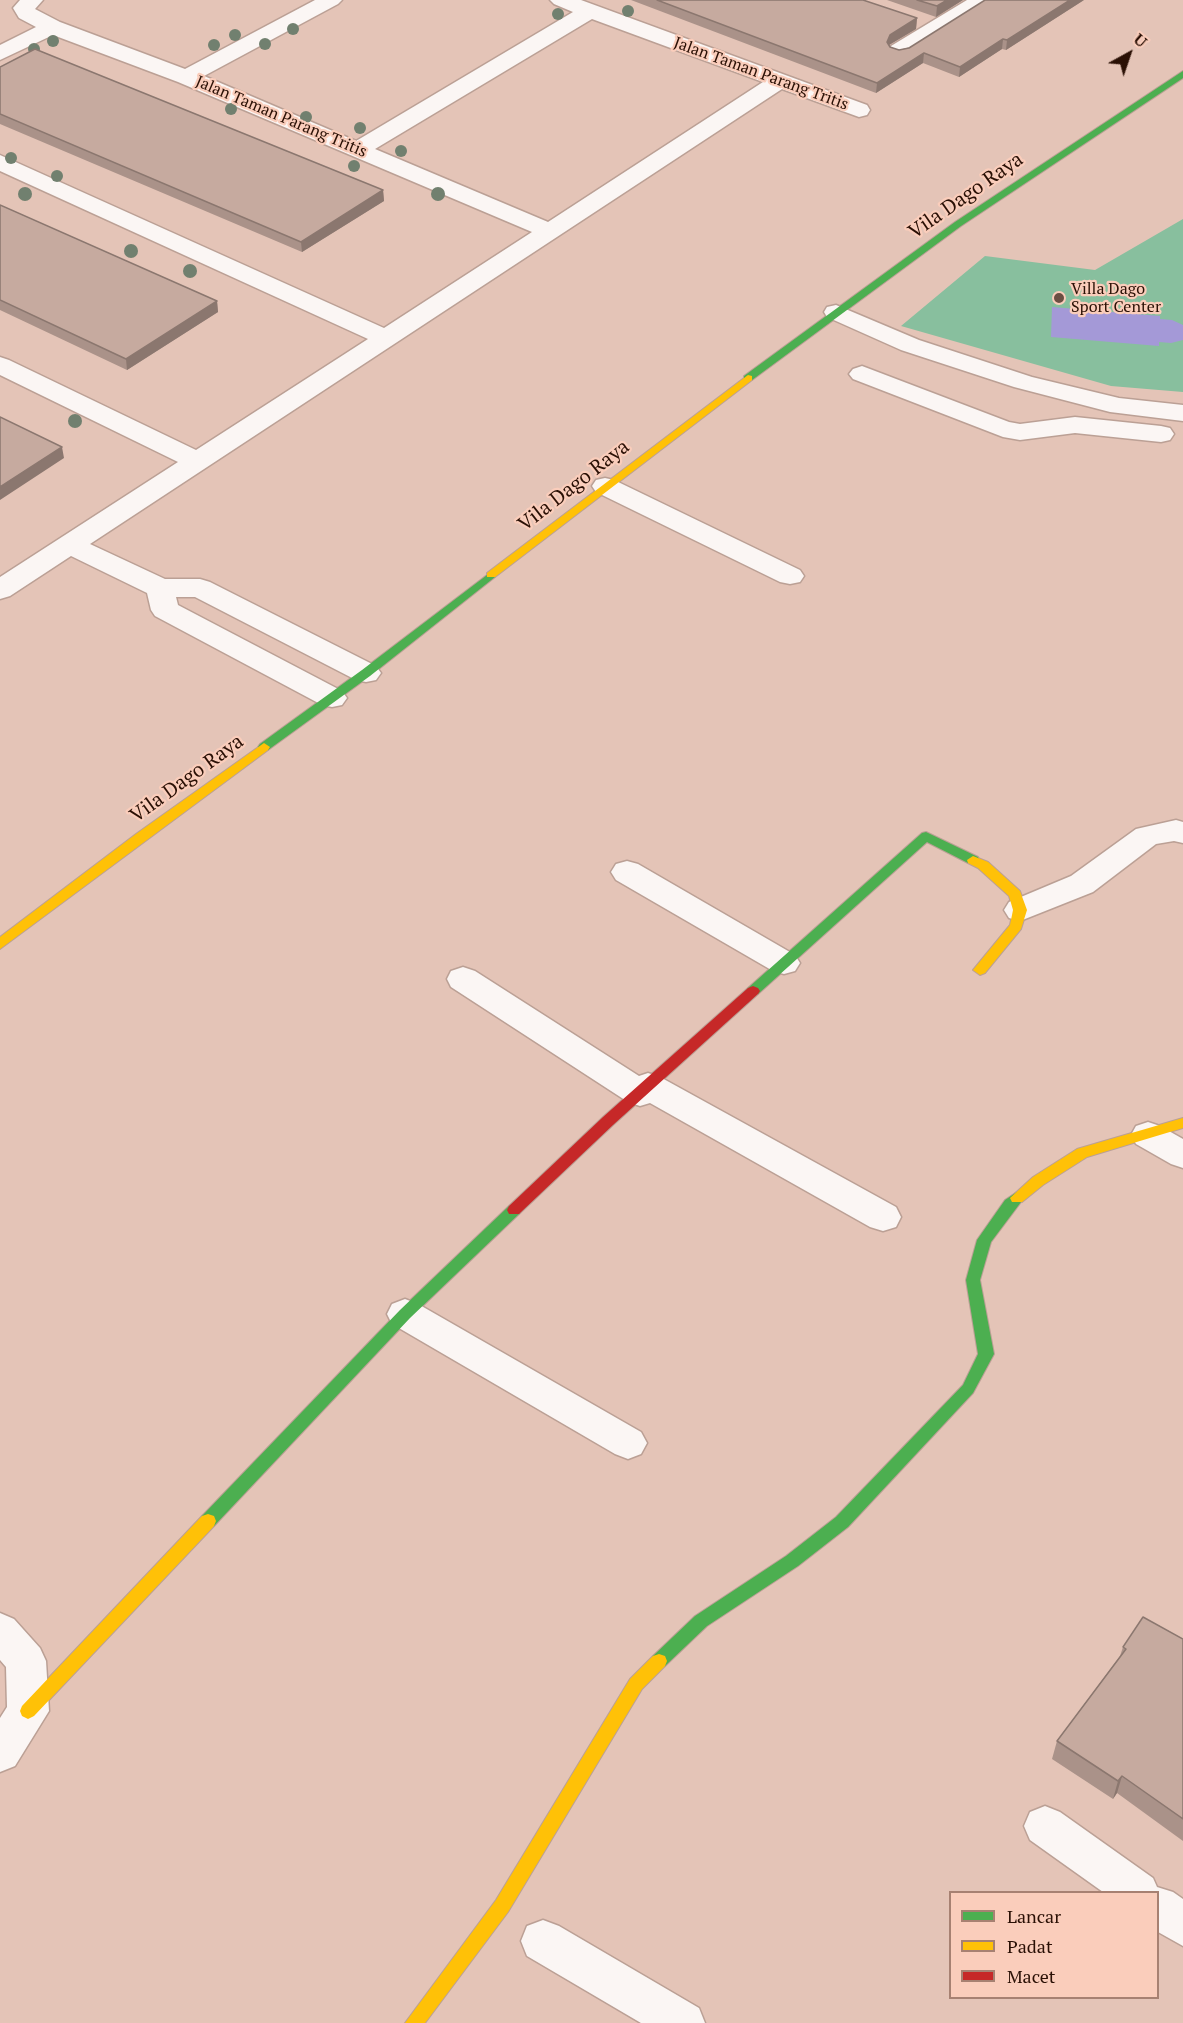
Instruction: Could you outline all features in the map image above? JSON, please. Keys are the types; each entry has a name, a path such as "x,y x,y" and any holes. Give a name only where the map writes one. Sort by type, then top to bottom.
{"street":[{"name":"Jalan Taman Parang Tritis","path":"32,0 24,8 27,13 52,27 186,77 550,231"},
{"path":"186,77 331,0"},
{"name":"Jalan Taman Parang Tritis","path":"561,0 859,110"},
{"path":"899,51 982,0"},
{"path":"358,149 590,11"},
{"path":"915,19 937,26"},
{"path":"0,53 52,27"},
{"name":"Vila Dago Raya","path":"0,944 140,837 366,673 605,486 836,312 958,224 1183,74"},
{"path":"0,590 780,81"},
{"path":"0,162 386,338"},
{"path":"836,312 910,345 1023,382 1119,406 1183,413"},
{"path":"0,364 197,461"},
{"path":"862,374 1003,429 1020,432 1075,424 1183,436"},
{"path":"605,486 790,576"},
{"path":"70,544 160,588 200,588 366,673"},
{"path":"160,588 165,610 332,698"},
{"path":"1020,910 1082,884 1148,836 1176,830 1183,833"},
{"path":"0,1753 28,1711 405,1314 644,1089 926,837 983,865 1015,894 1020,910 1016,926 980,970"},
{"path":"627,872 784,963"},
{"path":"463,979 644,1089 883,1217"},
{"path":"414,2023 502,1906 636,1684 701,1621 792,1561 842,1522 968,1389 986,1354 973,1280 984,1240 1010,1204 1038,1181 1083,1153 1183,1123"},
{"path":"1148,1135 1183,1155"},
{"path":"405,1314 628,1443"},
{"path":"0,1631 27,1661 28,1711"},
{"path":"1046,1826 1135,1891"},
{"path":"1159,1908 1183,1925"},
{"path":"543,1941 683,2023"}],"green space":[{"name":"Villa Dago Sport Center","path":"1183,219 1183,392 1111,386 901,326 985,256 1095,270"}],"shaded area":[{"path":"1052,307 1160,316 1160,319 1172,320 1183,325 1183,340 1171,343 1159,342 1159,346 1051,337"}],"building":[{"path":"657,0 863,0 917,18 890,35 887,42 890,47 899,50 909,48 985,0 1070,0 960,67 924,53 877,83"},
{"path":"917,0 947,0 937,6"},
{"path":"35,49 383,190 301,242 0,114 0,67"},
{"path":"0,205 217,301 126,359 0,300"},
{"path":"0,417 62,447 0,487"},
{"path":"1143,1617 1183,1639 1183,1819 1122,1776 1118,1781 1057,1741 1126,1649 1123,1647"}],"traffic: fast":[{"path":"748,378 958,224 1183,74"},
{"path":"264,747 366,673 491,575"},
{"path":"753,991 926,836 973,860"},
{"path":"659,1661 701,1621 792,1561 842,1522 968,1389 986,1354 973,1280 984,1240 1017,1198"},
{"path":"208,1521 405,1314 514,1210"}],"traffic: slow":[{"path":"491,575 748,378"},
{"path":"0,944 140,837 264,747"},
{"path":"973,860 983,865 1015,894 1020,910 1016,926 980,970"},
{"path":"1017,1198 1038,1181 1082,1153 1183,1123"},
{"path":"28,1711 208,1521"},
{"path":"414,2023 502,1906 636,1684 659,1661"}],"traffic: jam":[{"path":"514,1210 608,1121 753,991"}],"place":[{"name":"Villa Dago Sport Center","path":"1059,298"}]}
